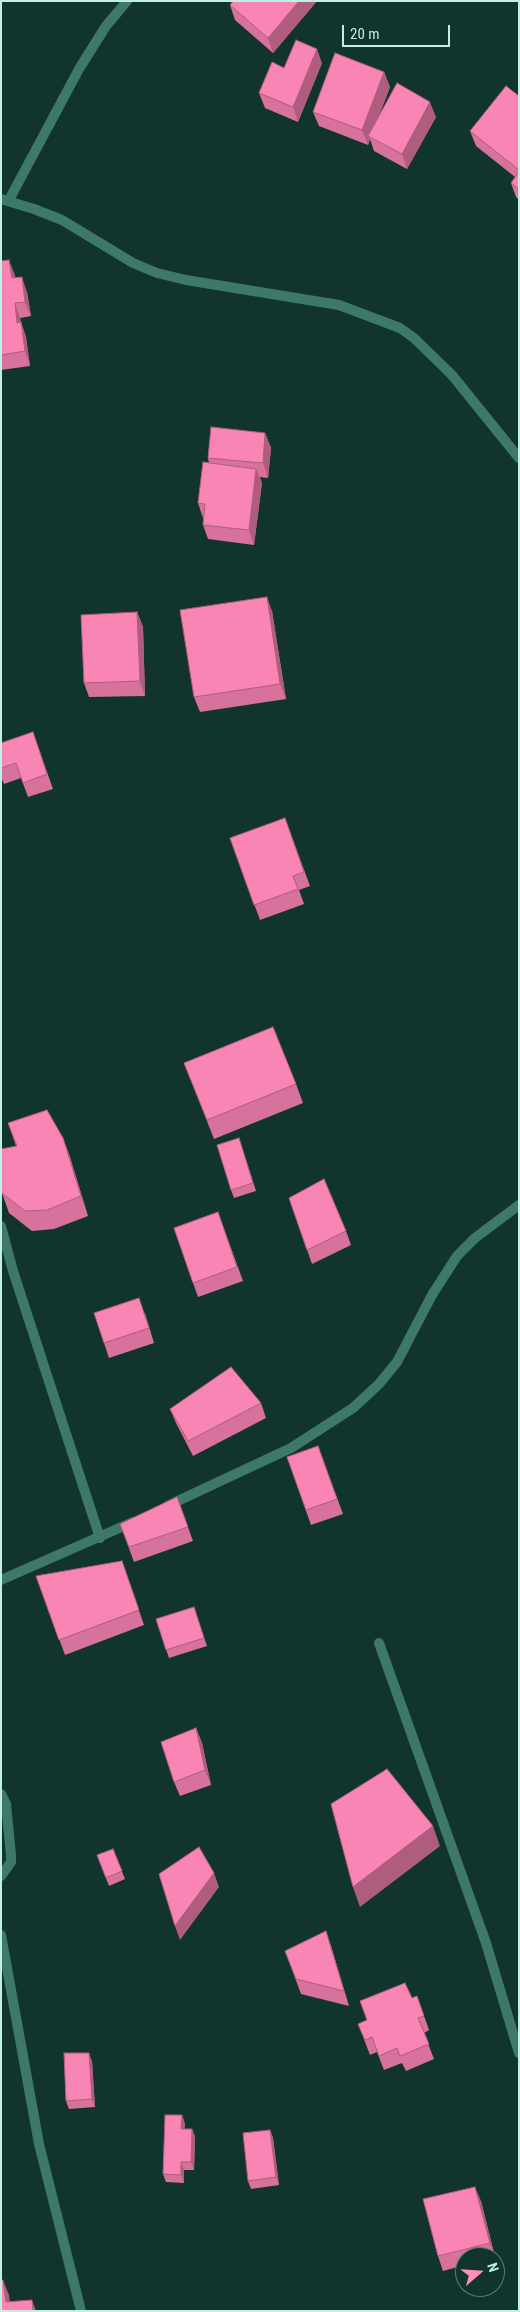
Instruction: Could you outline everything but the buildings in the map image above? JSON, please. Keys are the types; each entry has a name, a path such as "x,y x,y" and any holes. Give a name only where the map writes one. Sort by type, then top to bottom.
{"street":[{"path":"126,1 106,26 79,69 5,200 62,220 133,263 157,274 339,305 400,328 414,338 452,375 519,458"},
{"path":"160,1510 291,1448 353,1408 384,1378 397,1362 432,1295 457,1256 475,1238 519,1205"},
{"path":"1,1226 13,1272 100,1538"},
{"path":"1,1580 143,1518"},
{"path":"378,1643 486,1943 519,2053"},
{"path":"1,1794 6,1804 11,1854 11,1862 1,1876"},
{"path":"1,1935 39,2144 81,2311"}]}
